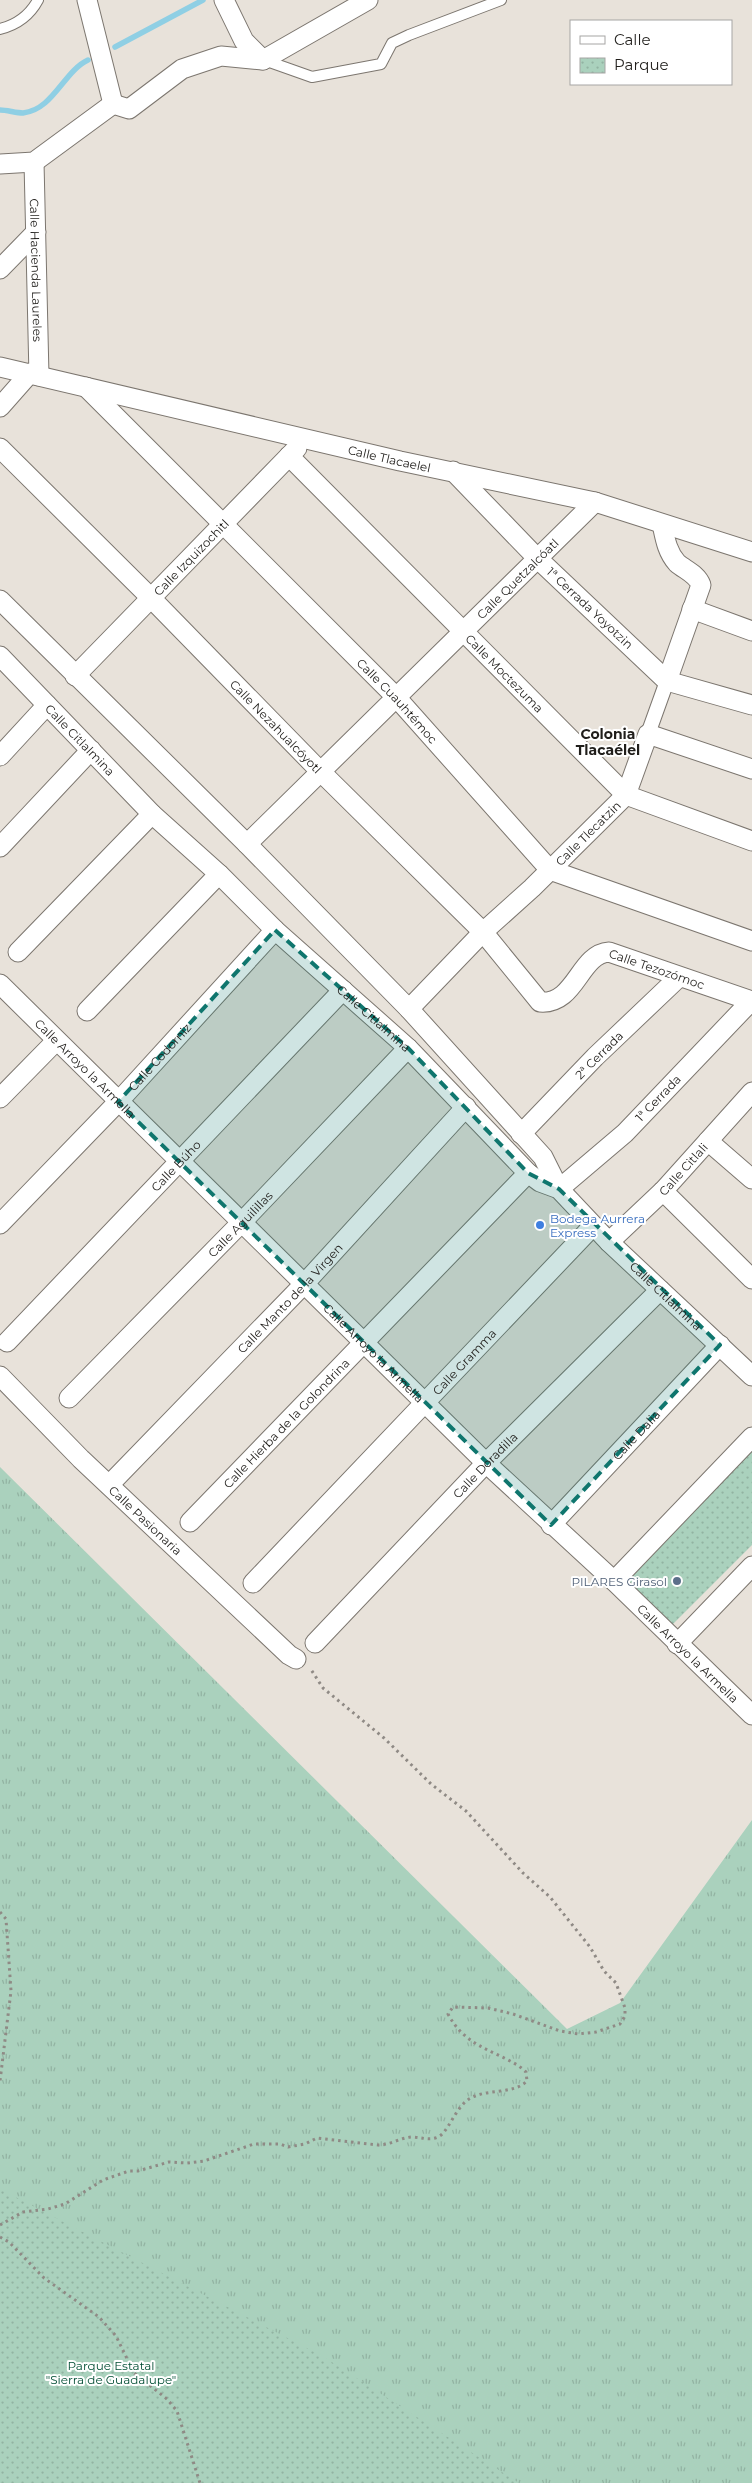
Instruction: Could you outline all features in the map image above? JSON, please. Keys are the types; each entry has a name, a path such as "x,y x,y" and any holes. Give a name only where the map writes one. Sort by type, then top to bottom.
{"street":[{"path":"87,0 113,104"},
{"path":"224,0 244,41 263,60"},
{"path":"113,104 129,109 182,69 200,61 222,56 263,60 368,0"},
{"path":"0,164 34,162 113,104"},
{"name":"Calle Hacienda Laureles","path":"34,162 36,232 34,374"},
{"path":"0,269 36,232"},
{"name":"Calle Tlacaelel","path":"0,367 306,439 595,502 662,524 751,547"},
{"path":"0,407 34,374"},
{"name":"Calle Cuauhtémoc","path":"86,387 396,697 550,870 752,941"},
{"name":"Calle Izquizochitl","path":"76,676 306,439"},
{"name":"Calle Nezahualcóyotl","path":"0,448 151,598 320,772 483,932 540,1002 551,1003"},
{"name":"Calle Moctezuma","path":"289,456 626,795 752,841"},
{"name":"1ª Cerrada Yoyotzin","path":"454,471 537,558 667,681 752,706"},
{"name":"Calle Quetzalcóatl","path":"246,844 595,502"},
{"name":"Calle Tlecatzin","path":"409,1009 483,932 550,870 626,795 701,585 699,579 676,562 668,548 662,524"},
{"path":"0,600 409,1009 543,1157 558,1189"},
{"path":"692,609 752,631"},
{"name":"Calle Citlalmina","path":"0,656 152,814 219,874 275,930 408,1048 528,1172 540,1182 558,1189 609,1242 752,1376"},
{"path":"0,756 47,705"},
{"path":"648,734 752,769"},
{"path":"0,847 91,750"},
{"path":"18,952 152,814"},
{"path":"87,1011 219,874"},
{"name":"Calle Codorniz","path":"0,1224 118,1102 275,930"},
{"name":"Calle Tezozómoc","path":"551,1003 560,998 600,953 608,952 678,978 751,1001"},
{"name":"2ª Cerrada","path":"522,1134 595,1057 678,978"},
{"name":"Calle Arroyo la Armella","path":"0,984 486,1463 614,1581 677,1644 749,1705"},
{"name":"Calle Búho","path":"7,1342 343,990"},
{"name":"1ª Cerrada","path":"558,1189 625,1133 751,1001"},
{"path":"0,1098 56,1041"},
{"name":"Calle Aguilillas","path":"69,1398 241,1223 408,1048"},
{"name":"Calle Citlali","path":"609,1242 663,1191 752,1092"},
{"name":"Calle Manto de la Virgen","path":"109,1485 305,1283 466,1107"},
{"path":"708,1141 752,1179"},
{"name":"Calle Hierba de la Golondrina","path":"190,1522 528,1172"},
{"path":"663,1191 752,1279"},
{"name":"Calle Gramma","path":"253,1584 593,1226"},
{"name":"Calle Doradilla","path":"314,1643 486,1463 660,1290"},
{"name":"Calle Dalia","path":"551,1524 720,1345"},
{"name":"Calle Pasionaria","path":"0,1376 109,1485 289,1655 302,1662"},
{"path":"614,1581 752,1437"},
{"path":"677,1644 752,1566"}],"lane":[{"path":"0,29 13,26 25,17 38,0"},
{"path":"263,60 312,77 381,64 392,44 409,35 501,0"}],"path":[{"path":"0,2225 23,2212 48,2209 65,2204 103,2180 129,2171 138,2171 169,2162 187,2164 204,2161 254,2144 280,2144 288,2147 305,2144 317,2138 351,2143 387,2145 411,2137 428,2140 437,2138 444,2134 456,2111 469,2099 493,2091 521,2087 527,2081 526,2072 519,2066 472,2042 458,2030 448,2014 453,2007 488,2008 513,2014 560,2031 578,2034 596,2032 620,2024 625,2016 625,2008 616,1983 604,1971 590,1948 550,1897 523,1873 466,1811 430,1784 384,1738 323,1688 302,1662"},
{"path":"0,1912 6,1919 12,1991 0,2081"},
{"path":"0,2237 8,2242 44,2278 99,2317 116,2336 134,2373 167,2399 177,2411 200,2483"}],"highlighted area":[{"path":"275,930 408,1048 528,1173 559,1189 720,1345 551,1525 118,1102"}],"green space":[{"path":"752,1450 752,1545 670,1627 625,1584"},
{"path":"0,1467 567,2029 620,2003 752,1820 752,2483 0,2483"},
{"name":"Parque Estatal \"Sierra de Guadalupe\"","path":"0,2189 324,2357 519,2483 0,2483"}],"waterway":[{"path":"115,47 203,0"},
{"path":"0,110 23,113 42,105 72,72 88,60"}],"place":[{"name":"Bodega Aurrera Express","path":"540,1225"},
{"name":"PILARES Girasol","path":"677,1581"}],"district":[{"name":"Colonia Tlacaélel","path":"608,742"}]}
